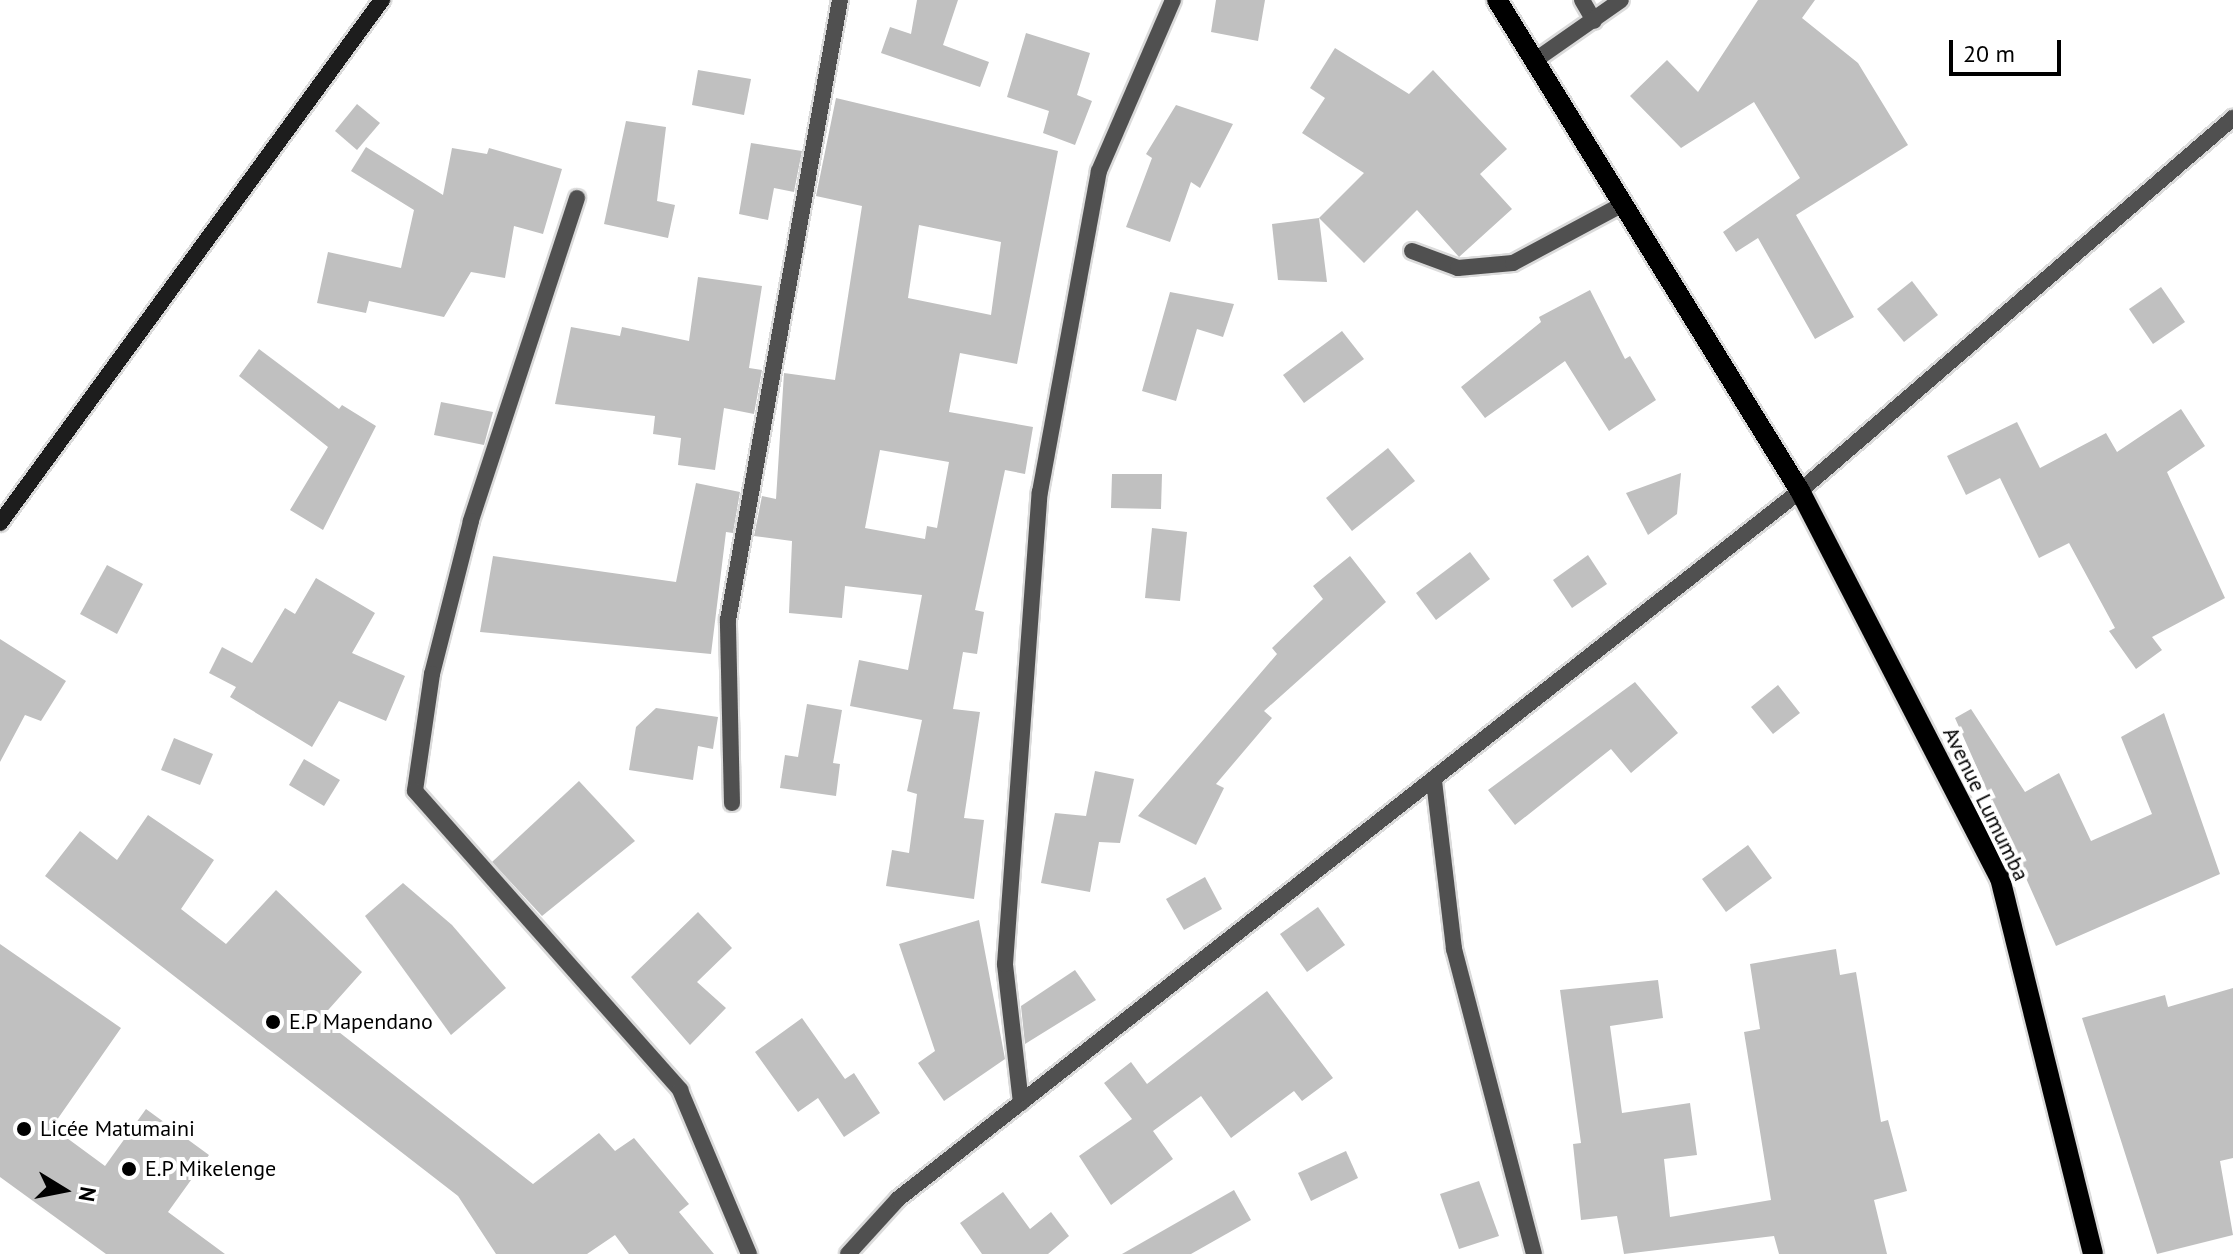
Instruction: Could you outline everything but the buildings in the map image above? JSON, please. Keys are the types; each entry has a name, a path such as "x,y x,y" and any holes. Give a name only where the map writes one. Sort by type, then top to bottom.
{"main road":[{"name":"Avenue Lumumba","path":"1497,0 1800,491 2000,878 2093,1254"}],"street":[{"path":"0,523 382,0"},
{"path":"732,803 728,620 840,0"},
{"path":"1021,1103 1005,964 1040,492 1099,171 1173,0"},
{"path":"1582,0 1594,21"},
{"path":"1534,61 1621,0"},
{"path":"848,1254 898,1199 1800,491 2233,118"},
{"path":"577,198 471,521 432,674 415,791 680,1090 749,1254"},
{"path":"1412,251 1458,268 1513,263 1623,204"},
{"path":"1434,781 1454,949 1534,1254"}],"place":[{"name":"E.P Mapendano","path":"273,1022"},
{"name":"Licée Matumaini","path":"24,1129"},
{"name":"E.P Mikelenge","path":"129,1169"}]}
